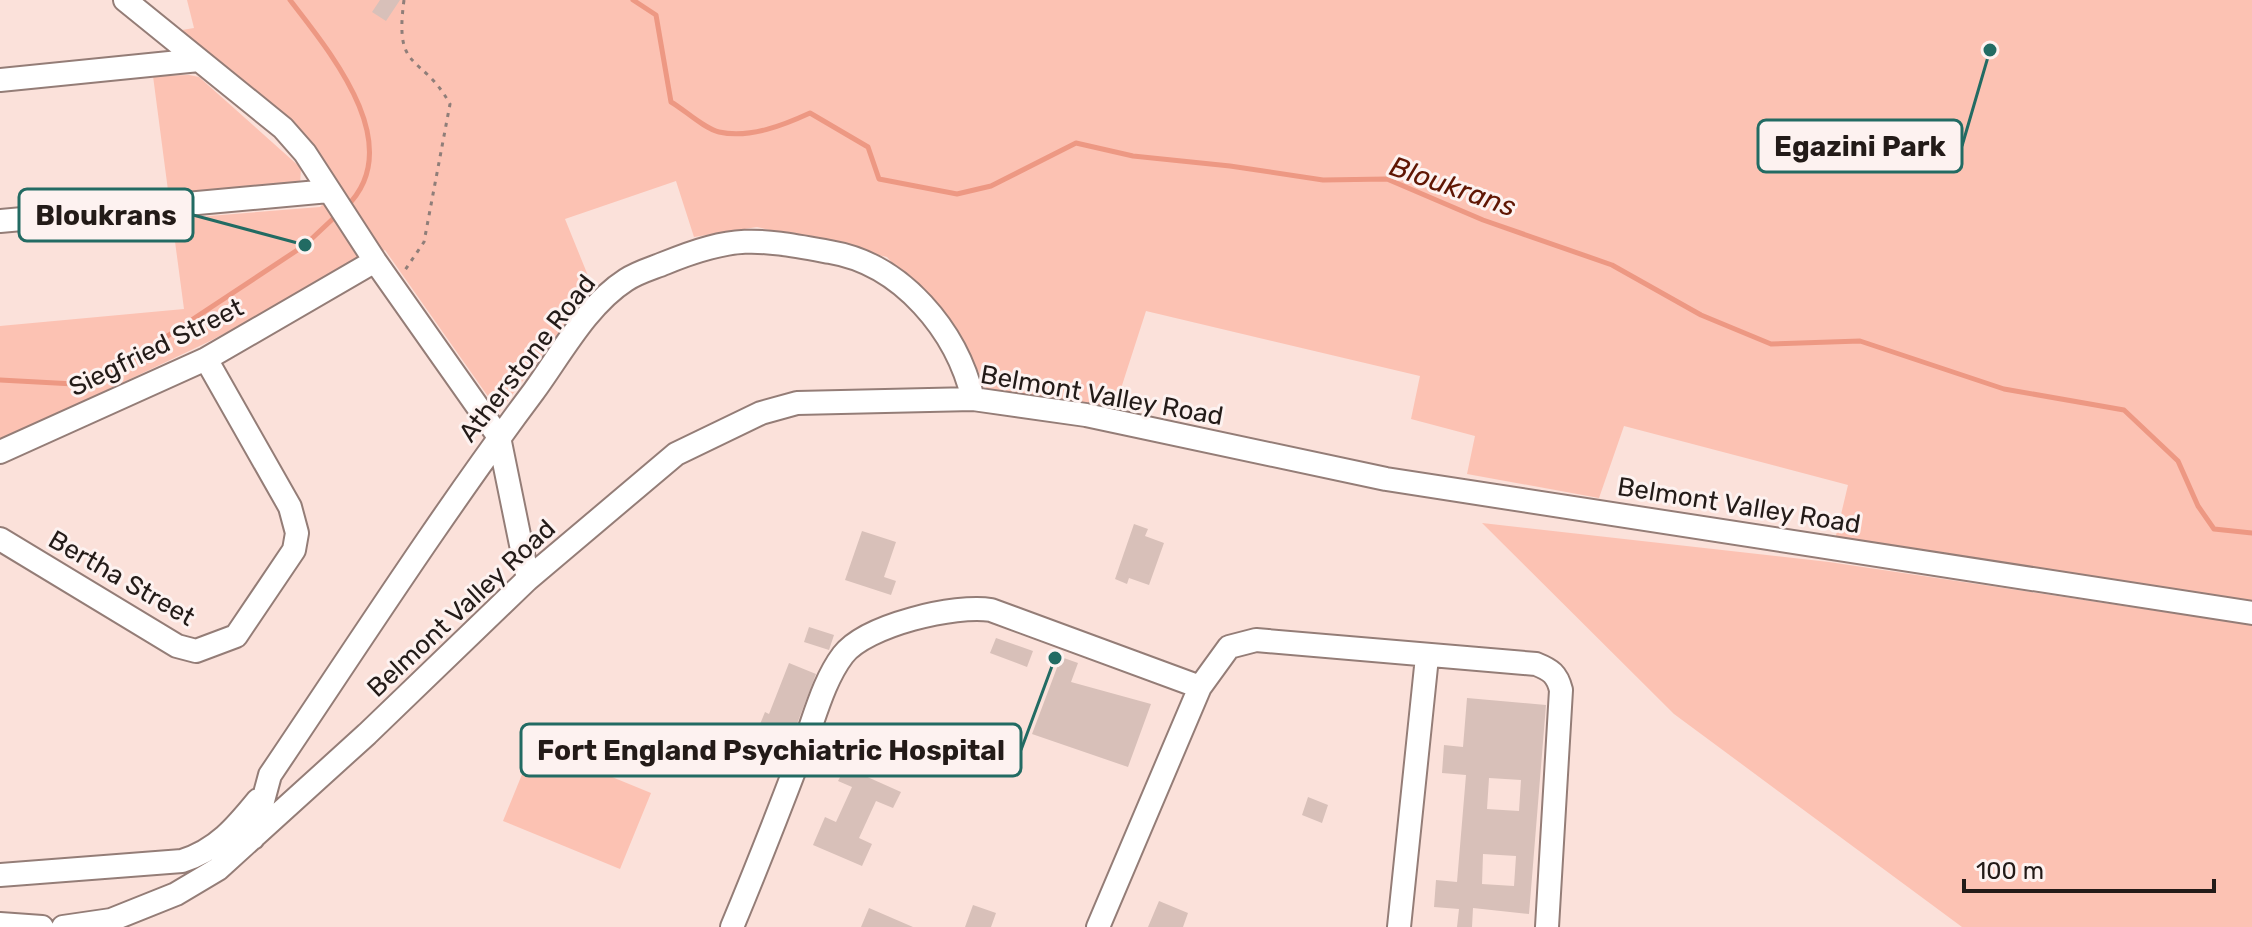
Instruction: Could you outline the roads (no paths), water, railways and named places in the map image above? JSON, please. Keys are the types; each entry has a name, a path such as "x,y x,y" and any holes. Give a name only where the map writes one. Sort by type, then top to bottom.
{"street":[{"path":"125,0 283,128 305,153 375,261 499,437 528,579"},
{"path":"0,80 199,60"},
{"path":"0,221 336,202"},
{"name":"Atherstone Road","path":"253,838 270,775 499,437 604,297 628,279 722,242 745,239 840,254 871,263 893,278 936,321 957,351 973,399"},
{"name":"Siegfried Street","path":"0,452 206,359 375,261"},
{"name":"Bertha Street","path":"0,539 177,646 196,651 236,636 294,550 297,533 290,507 206,359"},
{"name":"Belmont Valley Road","path":"63,927 111,923 176,894 218,869 528,579 676,454 761,413 797,403 846,399 973,399 1086,415 1386,479 2252,613"},
{"path":"732,927 825,692 844,654 860,641 949,609 972,607 991,610 1200,687"},
{"path":"1098,927 1200,687 1219,655 1241,641 1293,642 1427,657 1536,664 1551,669 1558,678 1561,690 1547,927"},
{"path":"1399,927 1427,657"},
{"path":"0,875 161,865 196,856 224,839 264,792"},
{"path":"0,924 42,927"}],"waterway":[{"name":"Bloukrans","path":"290,0 342,72 367,128 369,156 363,183 346,207"},
{"name":"Bloukrans","path":"633,0 656,15 671,102 700,123 719,132 754,132 810,113 868,147 879,179 957,194 991,186 1076,143 1133,156 1323,180 1387,179 1483,220 1612,265 1701,315 1771,344 1860,341 2004,389 2124,410 2178,461 2198,506 2214,529 2252,533"},
{"name":"Bloukrans","path":"0,380 74,384 116,370 305,245 338,214"}],"place":[{"name":"Egazini Park","path":"1990,50"},
{"name":"Bloukrans","path":"305,245"},
{"name":"Fort England Psychiatric Hospital","path":"1055,658"}]}
